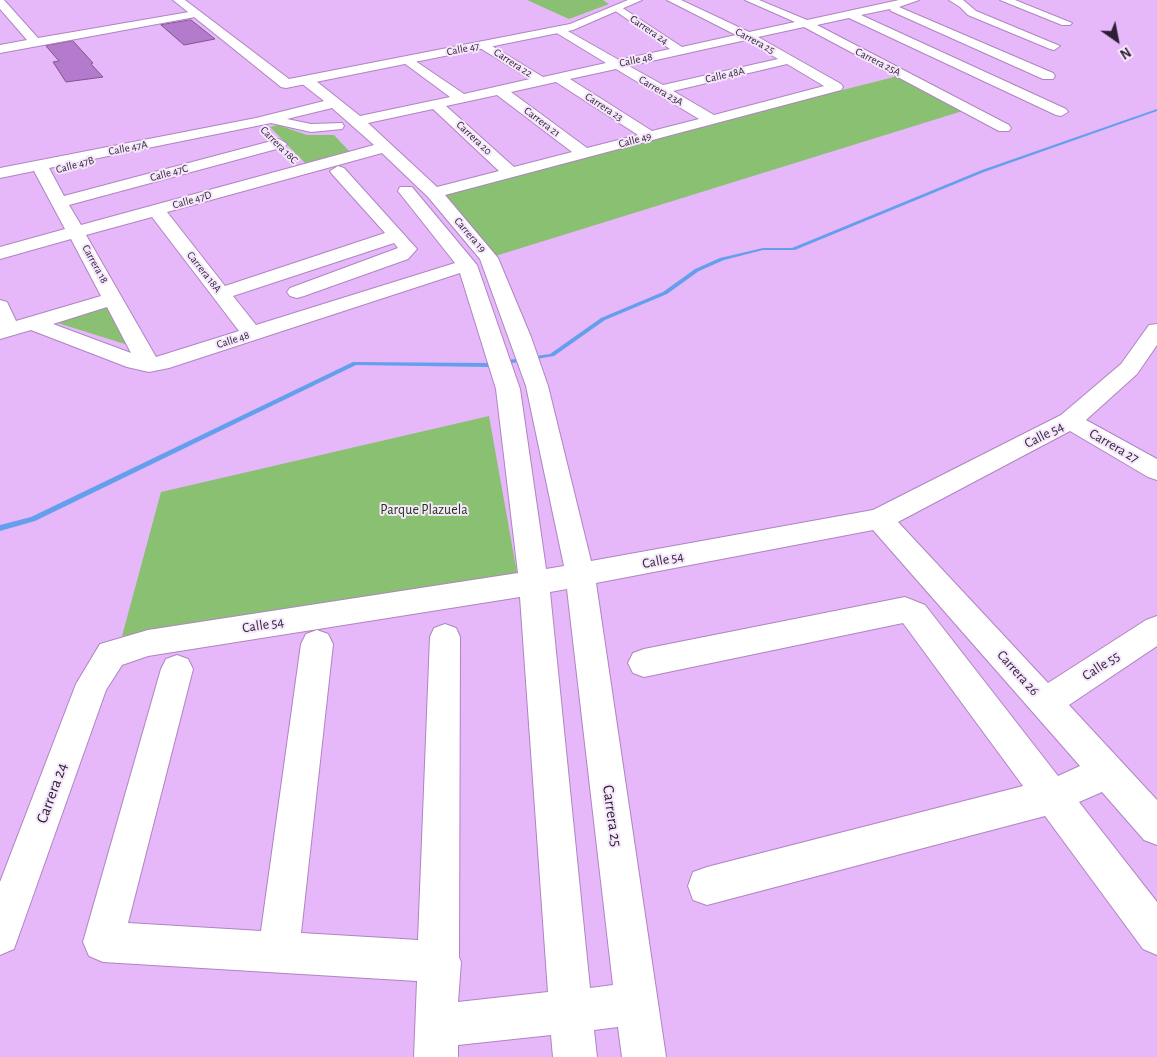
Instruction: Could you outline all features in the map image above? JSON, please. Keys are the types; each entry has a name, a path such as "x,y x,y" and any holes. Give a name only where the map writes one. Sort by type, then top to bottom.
{"street":[{"path":"181,0 195,14 337,126 378,166"},
{"path":"197,0 221,18"},
{"name":"Calle 47","path":"299,75 408,60 556,24 612,3 637,0"},
{"name":"Carrera 25","path":"672,0 747,36 836,87"},
{"path":"754,2 776,0"},
{"path":"862,0 881,7"},
{"name":"Calle 48","path":"357,121 914,0"},
{"path":"1005,0 1066,23"},
{"path":"0,2 35,42"},
{"name":"Carrera 25A","path":"754,2 804,24 1004,128"},
{"path":"958,2 977,5 1012,20"},
{"path":"958,2 972,13 1054,46"},
{"name":"Calle 47","path":"283,82 299,75 560,30 584,23 612,3"},
{"name":"Carrera 24","path":"612,3 680,51"},
{"path":"1022,6 1054,7"},
{"path":"895,9 1048,76 1005,86"},
{"path":"0,48 195,14"},
{"path":"850,14 1061,112"},
{"path":"868,22 910,15"},
{"name":"Carrera 23A","path":"560,30 616,65 712,120"},
{"name":"Carrera 22","path":"474,45 541,81"},
{"name":"Carrera 20","path":"408,60 461,98"},
{"name":"Calle 48A","path":"660,90 789,60"},
{"name":"Carrera 19","path":"299,75 357,121 434,193 489,258 537,386 580,575"},
{"name":"Carrera 23","path":"558,77 650,136"},
{"name":"Calle 49","path":"434,193 836,87"},
{"name":"Carrera 21","path":"500,90 585,154"},
{"path":"256,122 335,104"},
{"name":"Carrera 20","path":"436,104 511,173"},
{"path":"256,122 288,122 311,128 337,126"},
{"name":"Calle 47A","path":"164,140 256,122"},
{"name":"Carrera 18C","path":"256,122 302,169"},
{"name":"Calle 47B","path":"41,169 164,140"},
{"name":"Calle 47C","path":"60,202 279,144"},
{"name":"Calle 47D","path":"0,253 385,147"},
{"path":"0,173 41,169"},
{"name":"Carrera 18","path":"41,169 114,298 149,365"},
{"path":"297,292 401,256 408,249 338,171"},
{"name":"Carrera 19","path":"393,179 414,199 466,265 494,343 508,389 534,584"},
{"name":"Carrera 18A","path":"156,210 252,334"},
{"path":"221,294 388,239 396,234"},
{"name":"Calle 48","path":"32,323 135,362 149,365 162,363 466,265"},
{"path":"255,283 270,300"},
{"path":"0,306 5,332 114,298"},
{"name":"Calle 54","path":"110,654 148,643 534,584 879,519 1070,421 1129,369 1157,330"},
{"name":"Carrera 27","path":"1070,421 1157,471"},
{"name":"Carrera 26","path":"879,519 1157,827"},
{"name":"Carrera 25","path":"580,575 644,1057"},
{"path":"534,584 575,1057"},
{"path":"644,663 905,610 914,614 1157,935"},
{"name":"Calle 55","path":"1045,703 1157,629"},
{"path":"445,637 437,1041 571,1012 637,1004"},
{"path":"278,953 317,644"},
{"name":"Carrera 24","path":"0,935 92,684 110,654"},
{"path":"177,669 103,942 440,962"},
{"path":"707,886 1052,796 1108,772"}],"green space":[{"path":"527,0 603,0 609,4 569,19"},
{"path":"902,75 969,109 489,258 434,193"},
{"path":"278,125 307,135 334,135 349,151 305,163 270,127"},
{"path":"108,300 128,345 45,319"},
{"name":"Parque Plazuela","path":"489,416 517,573 122,636 161,492"}],"building":[{"path":"191,20 215,39 184,45 161,25"},
{"path":"73,41 103,77 66,82 53,62 59,61 46,46"}],"waterway":[{"path":"0,528 33,519 355,363 488,365 552,355 603,319 665,293 697,270 722,259 763,249 793,249 983,171 1157,110"}]}
